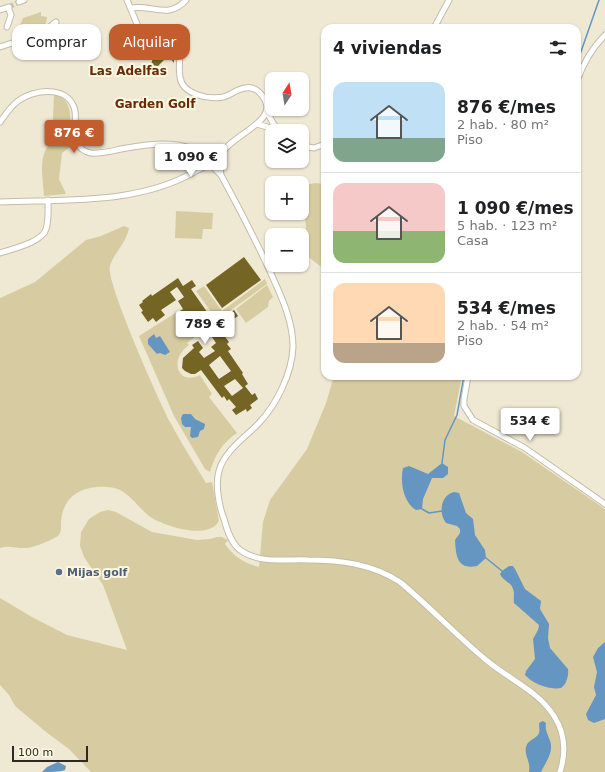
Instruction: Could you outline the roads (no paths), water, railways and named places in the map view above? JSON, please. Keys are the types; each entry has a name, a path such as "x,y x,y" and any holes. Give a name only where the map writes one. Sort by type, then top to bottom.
{"street":[{"path":"127,0 140,31 146,40 172,41 179,47 180,78 188,91 216,98 223,97 245,88 253,88 262,96 265,103"},
{"path":"131,8 162,11 174,10 186,0"},
{"path":"436,24 449,0"},
{"path":"0,10 9,7 11,15 7,27"},
{"path":"0,47 18,42 29,45 37,43 52,24 56,22"},
{"path":"581,69 591,52 605,35"},
{"path":"0,122 19,101 27,97 52,91 67,96 70,100 75,111 75,137 80,148 84,151 101,153 147,145 178,144 193,149 215,152 220,159 221,175"},
{"path":"0,202 105,198 141,193 163,187 220,159 231,142 257,124 265,114"},
{"path":"257,124 265,125"},
{"path":"309,147 314,148 321,145"},
{"path":"193,149 201,159 221,175 247,222 281,296 289,317 292,332 293,348 284,383 275,401 261,421 225,457 219,471 218,486 222,514 233,542 239,550 258,559 347,562 380,571 400,582 434,611 474,650 527,688 550,710 558,722 563,737 563,758 560,772"},
{"path":"196,171 203,153 207,151"},
{"path":"0,253 40,238 46,229 48,200"},
{"path":"467,380 464,406 473,420 525,448 605,504"}],"water":[{"path":"154,334 156,338 160,336 170,352 165,355 160,353 157,354 148,344 148,339"},
{"path":"183,414 191,414 195,419 205,424 204,429 200,431 198,437 192,438 190,436 191,427 185,427 182,424 181,418"},
{"path":"442,463 448,467 448,474 443,478 432,478 423,499 422,509 416,510 405,497 402,485 403,468 409,466 428,474"},
{"path":"454,492 459,493 466,513 473,519 475,535 485,550 486,558 477,566 465,566 459,560 455,540 460,533 460,529 457,526 446,523 442,514 442,505 444,500"},
{"path":"509,566 513,566 525,589 541,601 540,609 549,624 548,638 550,648 568,669 567,680 561,688 542,686 532,681 525,675 526,671 535,659 533,639 539,625 514,603 514,592 512,587 500,574"},
{"path":"605,642 605,719 594,723 588,720 586,714 596,695 594,687 597,672 593,657 598,648"},
{"path":"543,721 546,723 546,730 551,745 550,754 541,772 529,772 526,747 529,742 538,735 539,723"},
{"path":"58,762 66,766 65,770 57,772 42,772 47,767"}],"waterway":[{"path":"581,52 599,0"},
{"path":"442,463 445,440 457,415 463,380"},
{"path":"422,509 429,513 442,511"},
{"path":"486,558 502,571"}],"tunnel":[{"path":"9,7 19,2"}],"place":[{"name":"Mijas golf","path":"59,572"}],"district":[{"name":"Las Adelfas","path":"128,71"},
{"name":"Garden Golf","path":"155,104"}]}
